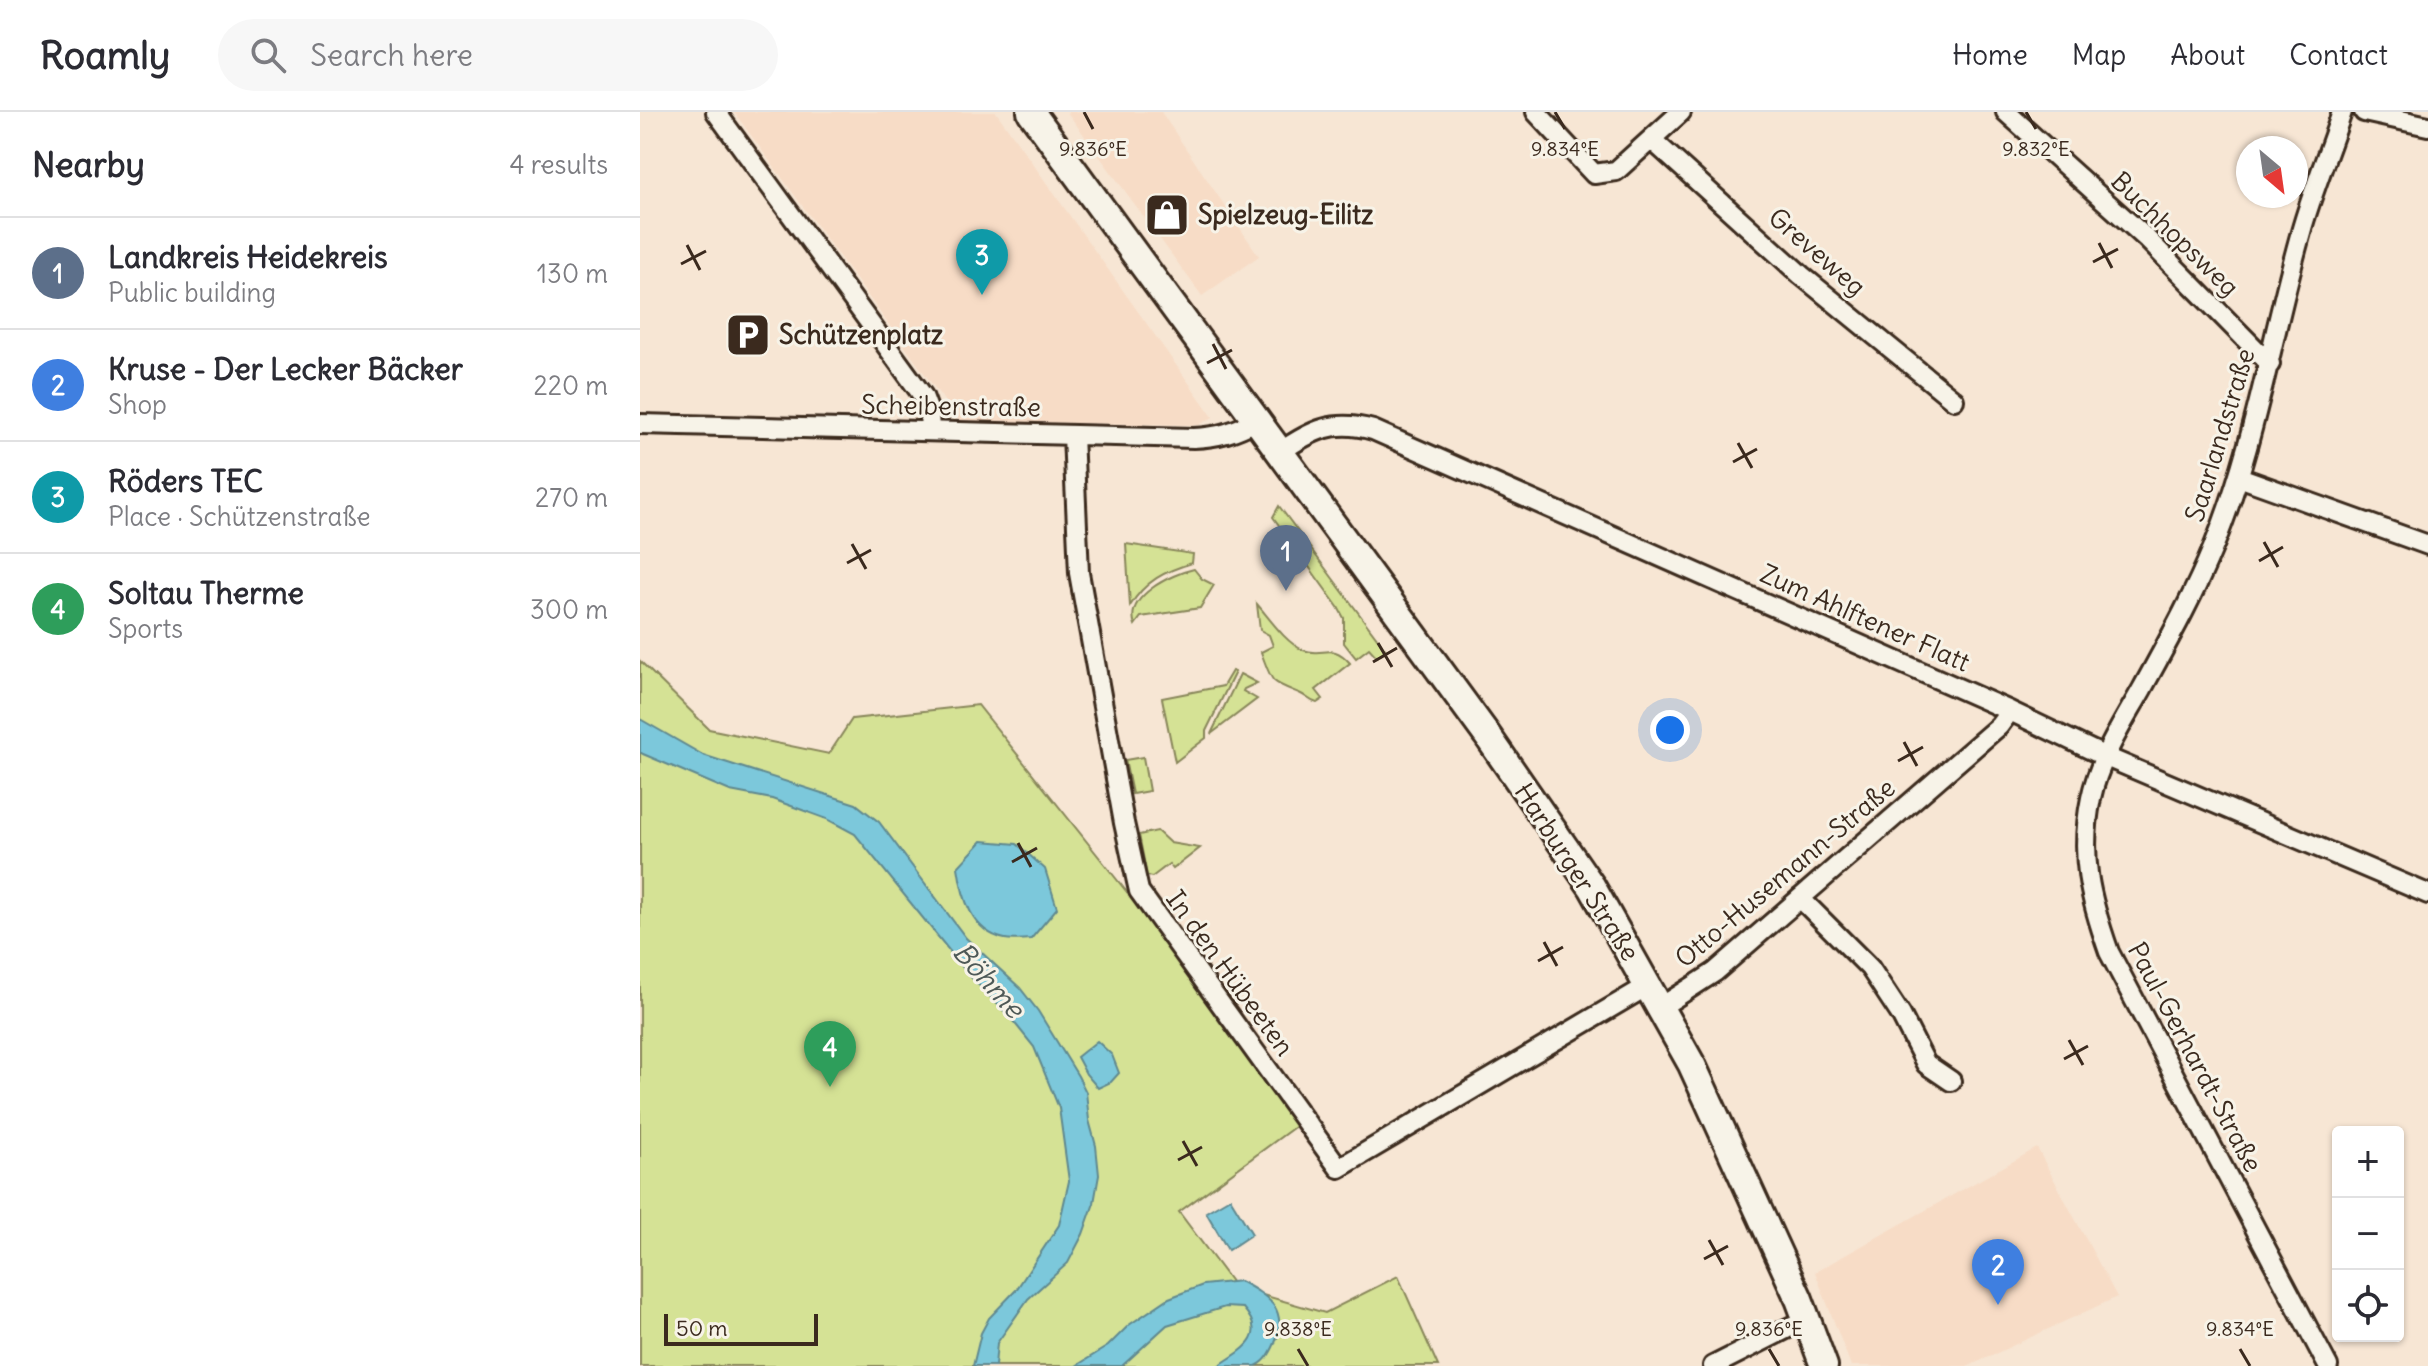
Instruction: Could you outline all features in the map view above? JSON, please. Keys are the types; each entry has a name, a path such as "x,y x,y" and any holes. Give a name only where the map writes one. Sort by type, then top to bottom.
{"main road":[{"name":"Harburger Straße","path":"1031,112 1558,836 1600,900 1692,1065 1746,1179 1824,1366"}],"street":[{"path":"716,112 923,396 929,412 930,431"},
{"path":"1536,112 1594,174 1616,171 1681,112"},
{"name":"Buchhopsweg","path":"2006,112 2146,238 2270,364"},
{"name":"Saarlandstraße","path":"2106,757 2183,615 2239,477 2301,232 2342,112"},
{"path":"2364,112 2428,126"},
{"name":"Greveweg","path":"1651,139 1801,275 1954,400"},
{"name":"Scheibenstraße","path":"640,424 1214,437 1257,420"},
{"name":"Zum Ahlftener Flatt","path":"1280,452 1327,427 1355,425 1373,430 2010,711 2106,757 2428,894"},
{"name":"In den Hübeeten","path":"1073,435 1079,573 1139,891 1339,1168 1655,996"},
{"path":"2239,477 2428,545"},
{"name":"Otto-Husemann-Straße","path":"1655,996 1715,972 1999,726 2010,711"},
{"name":"Paul-Gerhardt-Straße","path":"2106,757 2091,795 2084,842 2090,897 2109,952 2328,1366"},
{"path":"1800,898 1870,968 1894,1002 1926,1064 1951,1081"},
{"path":"1713,1366 1806,1319"}],"shaded area":[{"path":"734,112 996,112 1213,417 1199,425 959,421"},
{"path":"1067,112 1161,112 1259,256 1202,296"},
{"path":"2037,1148 2117,1297 1969,1366 1851,1366 1815,1272"}],"green space":[{"path":"1279,506 1386,650 1377,657 1369,648 1356,658 1344,643 1344,618 1273,517"},
{"path":"1126,544 1193,554 1192,563 1156,578 1130,606"},
{"path":"1194,569 1202,579 1214,585 1200,608 1141,617 1135,625 1133,614 1143,596 1163,581"},
{"path":"1257,604 1296,646 1310,652 1332,651 1350,663 1316,690 1323,699 1317,703 1277,683 1270,676 1261,652 1273,646 1269,635 1260,630"},
{"path":"640,661 709,729 829,754 852,719 978,705 1130,896 1297,1125 1179,1212 1235,1287 1325,1313 1398,1276 1438,1366 640,1366"},
{"path":"1232,671 1235,672 1206,731 1206,738 1175,762 1162,698 1223,686"},
{"path":"1240,674 1257,683 1243,691 1257,699 1211,734"},
{"path":"1143,757 1149,791 1132,794 1125,760"},
{"path":"1157,831 1170,843 1200,848 1173,869 1169,864 1152,877 1147,876 1139,835"}],"water":[{"name":"Böhme","path":"640,719 703,755 856,804 879,822 966,938 1020,988 1078,1076 1086,1092 1096,1146 1099,1175 1094,1203 1068,1263 1028,1299 997,1343 995,1366 973,1366 981,1333 989,1318 1016,1290 1059,1225 1069,1181 1059,1108 1034,1047 969,975 855,834 827,819 772,799 730,791 643,754 640,752"},
{"path":"982,841 1017,844 1045,869 1057,908 1031,939 1008,940 993,935 976,921 970,911 958,867"},
{"path":"1097,1041 1112,1055 1119,1073 1111,1082 1098,1088 1077,1057"},
{"path":"1230,1198 1252,1234 1228,1250 1206,1212"},
{"path":"1240,1281 1267,1298 1277,1312 1279,1331 1268,1356 1260,1364 1218,1366 1249,1343 1254,1328 1243,1308 1225,1307 1167,1325 1122,1366 1076,1366 1108,1346 1129,1325 1169,1298 1203,1285"}],"place":[{"name":"Spielzeug-Eilitz","path":"1167,215"},
{"name":"Röders TEC","path":"982,295"},
{"name":"Schützenplatz","path":"748,335"},
{"name":"Landkreis Heidekreis","path":"1286,591"},
{"name":"Soltau Therme","path":"830,1087"},
{"name":"Kruse - Der Lecker Bäcker","path":"1998,1305"}]}
